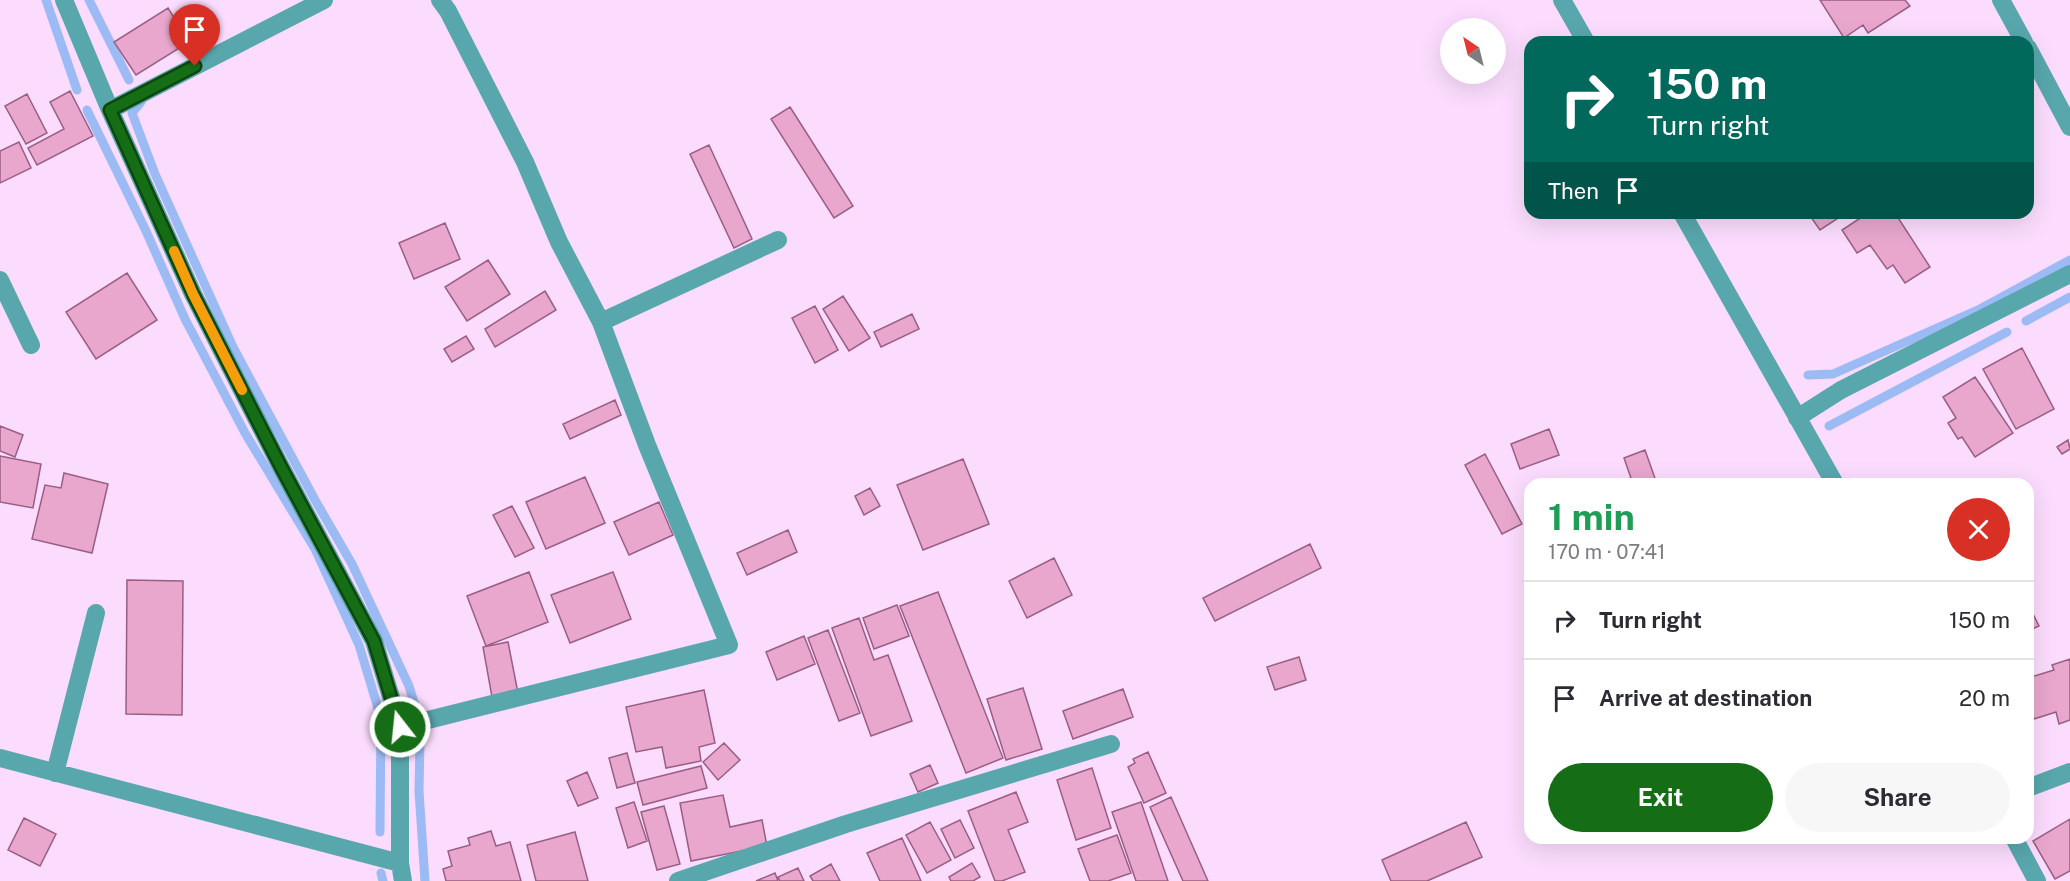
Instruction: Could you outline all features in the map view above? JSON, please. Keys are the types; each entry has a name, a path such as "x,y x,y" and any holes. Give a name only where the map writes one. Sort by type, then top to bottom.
{"street":[{"path":"0,758 402,872 400,727 374,641 281,467 193,294 110,110 64,0"},
{"path":"110,110 324,0"},
{"path":"400,727 729,645 651,455 601,322 559,242 525,162 441,0"},
{"path":"1562,0 1583,36"},
{"path":"2001,0 2021,36"},
{"path":"2034,59 2070,127"},
{"path":"1685,219 1832,478"},
{"path":"601,322 778,240"},
{"path":"1797,418 1841,390 2070,274"},
{"path":"0,280 31,345"},
{"path":"55,773 96,614"},
{"path":"678,881 846,824 1111,744"},
{"path":"2034,786 2070,772"},
{"path":"2017,844 2037,881"}],"building":[{"path":"1820,0 1905,0 1910,6 1868,33 1863,25 1847,36 1843,36"},
{"path":"168,8 189,42 136,75 114,42"},
{"path":"70,91 93,136 37,165 28,148 64,129 50,102"},
{"path":"27,94 47,133 26,144 5,106"},
{"path":"790,107 853,206 834,218 771,119"},
{"path":"19,142 31,168 0,183 0,151"},
{"path":"709,145 752,239 734,248 690,154"},
{"path":"1812,219 1837,219 1820,230"},
{"path":"1859,219 1899,219 1930,267 1905,283 1893,265 1887,269 1870,245 1857,253 1842,230"},
{"path":"445,223 460,259 414,279 399,243"},
{"path":"488,260 510,294 467,321 445,287"},
{"path":"127,273 157,320 96,359 66,312"},
{"path":"545,291 556,310 495,347 485,329"},
{"path":"843,296 870,338 849,351 823,309"},
{"path":"815,306 838,350 815,363 792,318"},
{"path":"912,314 919,329 881,347 874,332"},
{"path":"466,336 474,349 452,362 444,349"},
{"path":"2022,348 2054,409 2016,429 1983,369"},
{"path":"1975,377 2013,433 1975,457 1962,437 1958,439 1948,423 1956,418 1943,397"},
{"path":"615,400 621,415 570,439 563,424"},
{"path":"0,426 23,435 15,457 0,451"},
{"path":"1549,429 1559,455 1520,469 1511,444"},
{"path":"2068,440 2070,449 2062,454 2057,447"},
{"path":"1645,450 1655,478 1631,478 1624,458"},
{"path":"1485,454 1522,524 1502,534 1465,465"},
{"path":"0,456 41,464 33,508 0,502"},
{"path":"963,459 989,524 923,550 897,485"},
{"path":"64,473 108,484 92,553 32,539 45,485 61,488"},
{"path":"585,477 605,523 546,549 526,502"},
{"path":"870,488 880,506 864,515 855,496"},
{"path":"659,502 673,535 629,555 614,522"},
{"path":"512,506 534,548 515,557 493,515"},
{"path":"788,530 797,552 747,575 737,553"},
{"path":"1310,544 1321,568 1215,621 1203,598"},
{"path":"1054,558 1072,595 1027,618 1009,581"},
{"path":"529,572 548,622 486,646 467,596"},
{"path":"613,572 631,619 570,643 551,595"},
{"path":"127,580 183,581 182,715 126,714"},
{"path":"938,592 1003,758 966,773 900,606"},
{"path":"897,605 909,636 874,649 863,618"},
{"path":"2034,616 2039,626 2034,628"},
{"path":"859,618 874,660 888,655 912,721 871,736 832,628"},
{"path":"828,630 860,713 839,721 808,638"},
{"path":"804,636 815,664 777,680 766,652"},
{"path":"508,642 518,693 492,697 483,647"},
{"path":"1299,657 1306,680 1275,690 1267,667"},
{"path":"2070,659 2070,720 2059,724 2056,712 2034,719 2034,676 2054,670 2052,665"},
{"path":"1023,688 1042,749 1006,760 987,699"},
{"path":"1123,689 1133,717 1073,739 1063,711"},
{"path":"704,690 715,743 699,747 701,761 666,768 662,747 636,752 626,707"},
{"path":"724,743 740,760 718,780 703,762"},
{"path":"1148,752 1166,793 1144,803 1128,767 1135,763 1133,759"},
{"path":"627,753 635,783 617,788 609,758"},
{"path":"930,765 938,783 918,792 910,774"},
{"path":"701,766 707,788 643,805 637,782"},
{"path":"1092,768 1111,828 1076,840 1057,780"},
{"path":"587,772 598,798 578,806 567,781"},
{"path":"1016,792 1028,822 1008,830 1025,872 1002,881 995,881 968,811"},
{"path":"723,795 730,827 762,820 767,846 691,861 680,803"},
{"path":"1171,797 1208,881 1183,881 1150,807"},
{"path":"634,802 647,841 628,848 616,808"},
{"path":"1141,802 1168,881 1136,881 1112,812"},
{"path":"664,806 680,864 657,870 641,812"},
{"path":"24,818 56,834 40,866 8,850"},
{"path":"2070,819 2070,871 2055,879 2034,840"},
{"path":"960,820 974,848 955,858 941,829"},
{"path":"930,822 951,860 927,873 906,835"},
{"path":"1466,822 1482,857 1427,881 1391,881 1382,860"},
{"path":"491,831 496,846 510,842 521,881 446,881 443,869 452,866 448,851 470,845 468,838"},
{"path":"575,832 588,881 536,881 527,845"},
{"path":"1117,835 1131,873 1108,881 1090,881 1078,849"},
{"path":"902,838 921,881 880,881 867,853"},
{"path":"972,863 980,877 973,881 951,881 949,877"},
{"path":"831,864 840,881 813,881 810,876"},
{"path":"798,868 804,881 780,881 778,877"},
{"path":"775,873 778,881 756,881"}],"waterway":[{"path":"46,0 77,90"},
{"path":"89,0 129,80"},
{"path":"141,102 132,113 155,174 233,347 352,564 409,686 417,712"},
{"path":"87,110 146,231 185,319 245,433 315,549 359,645 381,718 380,832"},
{"path":"1808,375 1833,374 1980,309 2070,260"},
{"path":"2026,321 2070,297"},
{"path":"1829,426 2007,332"},
{"path":"420,740 419,791 425,881"},
{"path":"381,873 383,881"}],"slow traffic":[{"path":"174,251 193,294 242,390"}],"route":[{"path":"195,66 110,110 193,294 281,467 374,641 400,727"}]}
